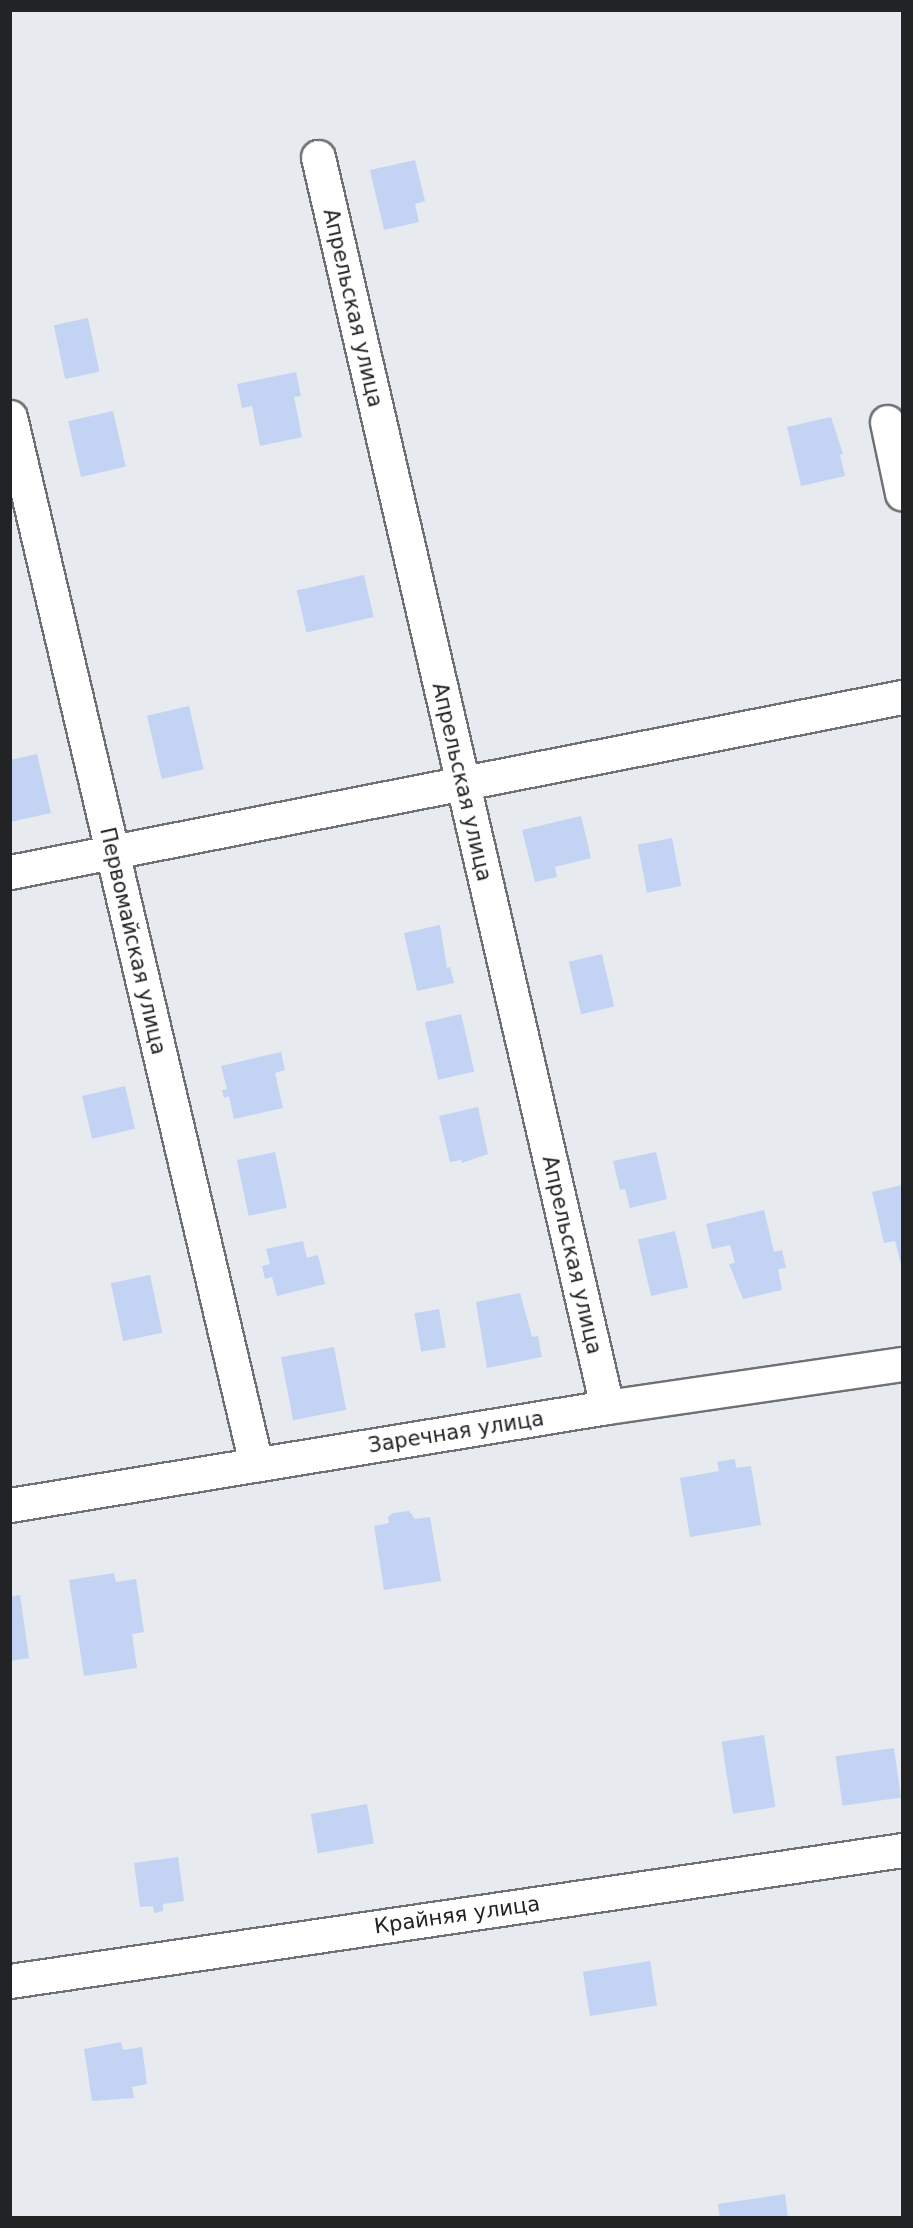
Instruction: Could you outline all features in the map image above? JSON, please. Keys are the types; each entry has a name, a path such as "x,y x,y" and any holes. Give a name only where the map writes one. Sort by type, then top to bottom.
{"street":[{"name":"Апрельская улица","path":"318,157 607,1407"},
{"name":"Первомайская улица","path":"10,417 256,1464"},
{"path":"887,422 903,493"},
{"path":"10,872 903,697"},
{"name":"Заречная улица","path":"10,1505 607,1407 903,1364"},
{"name":"Крайняя улица","path":"10,1981 903,1850"}],"building":[{"path":"415,160 425,201 415,204 419,222 384,230 370,170"},
{"path":"88,318 99,372 65,379 54,325"},
{"path":"296,372 301,396 294,397 302,437 260,446 252,406 242,408 237,384"},
{"path":"113,411 126,467 81,477 68,421"},
{"path":"831,417 843,454 840,455 845,476 801,486 787,427"},
{"path":"364,575 374,617 306,632 297,591"},
{"path":"189,706 204,769 162,779 147,716"},
{"path":"37,754 51,813 10,822 10,760"},
{"path":"581,816 591,858 555,867 557,877 535,882 522,830"},
{"path":"672,838 681,886 647,893 638,845"},
{"path":"440,925 447,968 450,967 454,983 417,991 404,933"},
{"path":"602,954 614,1007 581,1014 569,962"},
{"path":"461,1014 474,1071 438,1080 425,1022"},
{"path":"281,1052 285,1070 275,1073 283,1108 234,1119 229,1096 224,1098 222,1090 227,1089 221,1066"},
{"path":"125,1086 135,1129 92,1139 82,1096"},
{"path":"478,1107 488,1154 462,1163 461,1160 450,1162 439,1116"},
{"path":"275,1152 287,1208 249,1216 237,1160"},
{"path":"656,1152 667,1199 630,1208 625,1189 620,1190 613,1161"},
{"path":"902,1185 902,1268 895,1241 884,1243 872,1192"},
{"path":"764,1210 774,1252 782,1250 786,1268 778,1269 782,1290 743,1299 729,1264 735,1263 730,1245 712,1249 706,1224"},
{"path":"675,1231 688,1288 651,1296 638,1240"},
{"path":"303,1241 307,1258 318,1255 325,1284 277,1296 272,1277 265,1279 262,1266 270,1264 266,1249"},
{"path":"150,1275 162,1333 123,1341 111,1283"},
{"path":"520,1293 532,1337 538,1336 542,1357 487,1368 476,1302"},
{"path":"439,1309 446,1347 421,1352 414,1313"},
{"path":"334,1347 346,1410 293,1420 281,1357"},
{"path":"735,1459 736,1468 751,1466 761,1525 690,1537 680,1478 719,1471 717,1462"},
{"path":"409,1511 415,1519 430,1517 441,1581 384,1590 374,1526 389,1523 388,1517 393,1513"},
{"path":"114,1573 116,1582 136,1579 144,1632 132,1634 137,1668 84,1676 69,1580"},
{"path":"20,1595 29,1658 10,1661 10,1597"},
{"path":"764,1735 775,1807 733,1814 722,1742"},
{"path":"894,1748 901,1798 843,1806 836,1756"},
{"path":"367,1804 374,1843 318,1853 311,1814"},
{"path":"178,1857 184,1901 163,1904 163,1911 154,1913 153,1906 140,1907 134,1863"},
{"path":"650,1961 657,2005 590,2016 583,1972"},
{"path":"121,2042 123,2050 142,2047 147,2084 132,2087 134,2098 92,2101 84,2049"},
{"path":"785,2194 788,2218 720,2218 718,2204"}]}
